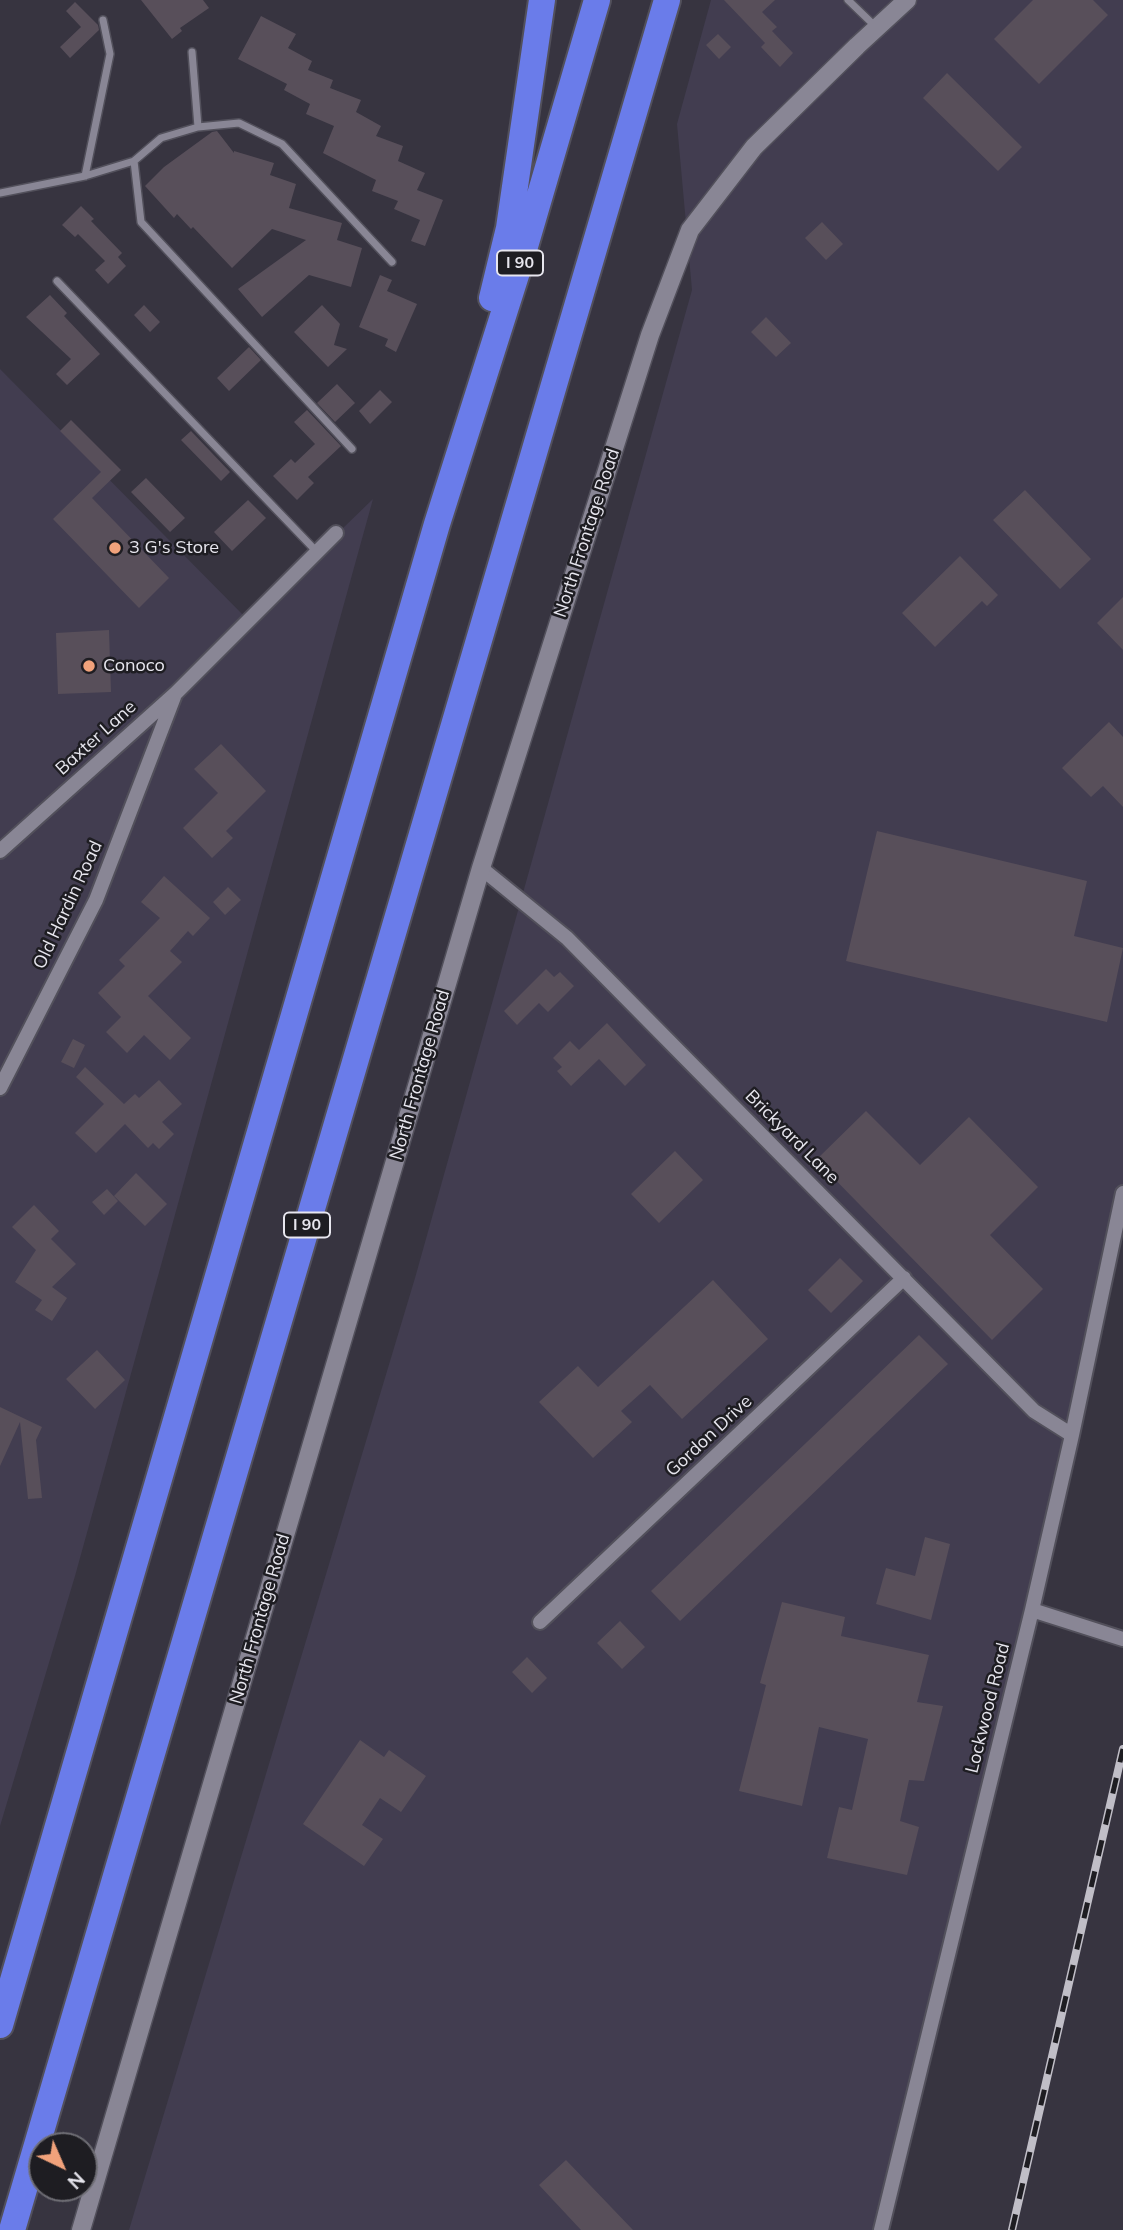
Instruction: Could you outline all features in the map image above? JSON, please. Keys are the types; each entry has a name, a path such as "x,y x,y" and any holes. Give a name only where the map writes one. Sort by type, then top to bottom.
{"highway":[{"path":"437,524 509,228 542,0"},
{"name":"I 90","path":"0,2025 437,524 523,253 597,0"},
{"name":"I 90","path":"12,2230 667,0"},
{"path":"602,220 679,0"}],"street":[{"name":"North Frontage Road","path":"81,2230 481,868 650,335 690,230 754,147 877,28 897,3"},
{"name":"Baxter Lane","path":"0,851 176,693 336,533"},
{"name":"Old Hardin Road","path":"0,1088 96,900 176,693"},
{"name":"Brickyard Lane","path":"481,868 567,938 1034,1411 1072,1435"},
{"name":"Lockwood Road","path":"881,2230 1032,1610 1123,1193"},
{"name":"Gordon Drive","path":"540,1622 904,1278"},
{"path":"1032,1610 1123,1639"}],"lane":[{"path":"848,0 877,28"},
{"path":"85,176 110,54 103,20"},
{"path":"192,52 198,127"},
{"path":"0,193 85,176 134,161 161,138 198,127 239,123 282,144 392,262"},
{"path":"134,161 141,222 352,449"},
{"path":"57,281 317,552"}],"shaded area":[{"path":"711,0 1123,0 1123,1212 881,2230 129,2230 415,1278 692,290 677,124"},
{"path":"0,369 248,620 373,499 75,1576 0,1826"}],"building":[{"path":"141,0 203,0 209,8 180,28 182,31 172,39"},
{"path":"724,0 775,0 762,12 777,27 772,31 793,53 780,67 761,47 765,43"},
{"path":"1033,0 1093,0 1108,15 1039,84 994,39"},
{"path":"75,2 98,25 99,30 70,58 60,47 81,27 66,11"},
{"path":"261,16 296,34 288,48 312,61 308,70 333,80 330,88 361,100 356,112 381,126 376,136 403,146 398,161 425,173 417,190 443,200 425,246 411,241 420,220 394,209 398,201 372,191 376,180 323,153 334,126 306,114 310,104 284,90 287,84 238,59"},
{"path":"718,34 731,47 719,59 706,45"},
{"path":"947,73 1022,147 998,171 923,98"},
{"path":"217,131 234,153 274,163 270,175 296,184 289,208 342,223 337,240 362,248 351,287 309,275 262,317 238,289 306,240 272,229 232,268 193,227 191,229 177,214 174,218 145,186 164,167"},
{"path":"81,206 94,219 91,221 122,253 118,257 126,266 108,284 95,270 105,261 78,234 75,237 62,225"},
{"path":"822,222 843,244 826,260 805,238"},
{"path":"380,275 392,280 387,291 417,304 396,352 385,346 388,339 359,327"},
{"path":"50,295 67,313 64,316 100,354 67,385 56,374 71,359 26,317"},
{"path":"144,305 160,322 150,332 134,315"},
{"path":"322,305 340,324 334,345 347,349 328,367 294,332"},
{"path":"766,317 791,343 776,357 751,332"},
{"path":"249,347 261,360 229,391 217,378"},
{"path":"337,384 355,403 335,422 317,403"},
{"path":"380,390 392,402 370,424 359,411"},
{"path":"307,410 341,446 308,477 314,483 297,500 273,476 291,459 295,463 315,444 294,422"},
{"path":"71,420 121,470 92,498 169,578 139,608 53,519 101,472 60,431"},
{"path":"191,431 230,472 221,481 181,440"},
{"path":"146,478 185,518 170,532 131,492"},
{"path":"1025,490 1091,559 1060,589 993,520"},
{"path":"248,500 266,518 232,551 214,532"},
{"path":"960,556 998,595 987,606 982,601 935,647 902,613"},
{"path":"1123,597 1123,650 1097,623"},
{"path":"109,630 111,692 58,694 56,633"},
{"path":"1109,722 1123,737 1123,807 1103,786 1091,797 1062,768"},
{"path":"221,744 266,791 226,831 233,838 212,858 183,828 218,793 194,769"},
{"path":"877,831 1087,881 1074,936 1123,948 1107,1022 846,961"},
{"path":"164,876 210,918 193,936 188,931 170,951 182,962 148,996 191,1038 170,1060 144,1035 127,1053 106,1032 121,1017 98,993 125,966 119,960 160,918 141,902"},
{"path":"228,887 241,900 225,915 213,902"},
{"path":"546,969 554,977 560,972 574,986 548,1012 539,1003 517,1025 504,1011"},
{"path":"607,1023 646,1065 625,1086 599,1059 571,1086 557,1071 562,1067 553,1058 570,1041 579,1050"},
{"path":"73,1039 85,1045 74,1068 61,1062"},
{"path":"85,1067 124,1104 135,1094 139,1098 159,1080 182,1104 162,1122 174,1134 159,1149 153,1143 148,1148 125,1124 96,1153 75,1133 104,1104 76,1077"},
{"path":"866,1111 920,1165 969,1117 1038,1187 990,1235 1043,1289 992,1340 816,1160"},
{"path":"675,1151 703,1180 659,1223 631,1194"},
{"path":"136,1173 167,1204 145,1226 114,1196"},
{"path":"107,1189 118,1201 104,1215 92,1202"},
{"path":"34,1205 59,1231 51,1239 76,1264 52,1287 67,1298 52,1321 35,1310 42,1300 15,1282 36,1250 12,1227"},
{"path":"840,1258 863,1281 831,1313 808,1290"},
{"path":"713,1280 768,1339 682,1419 650,1385 621,1411 632,1422 593,1458 539,1402 578,1366 598,1387"},
{"path":"919,1335 948,1364 680,1621 651,1591"},
{"path":"97,1350 125,1380 95,1409 66,1379"},
{"path":"0,1407 42,1427 36,1440 42,1498 28,1499 20,1422 0,1466"},
{"path":"925,1537 950,1544 931,1620 876,1604 886,1568 915,1576"},
{"path":"782,1602 845,1617 841,1636 929,1655 917,1702 943,1706 924,1781 909,1780 900,1821 919,1827 907,1875 827,1858 839,1807 852,1810 868,1739 819,1727 802,1806 739,1791 766,1685 760,1683"},
{"path":"620,1621 645,1647 622,1669 597,1643"},
{"path":"527,1657 547,1678 532,1693 512,1672"},
{"path":"360,1740 384,1757 389,1750 426,1776 401,1812 380,1798 362,1825 383,1839 364,1866 303,1824"},
{"path":"566,2160 633,2230 581,2230 539,2185"}],"railway":[{"path":"1012,2230 1123,1749"}],"place":[{"name":"3 G's Store","path":"115,548"},
{"name":"Conoco","path":"89,666"}]}
